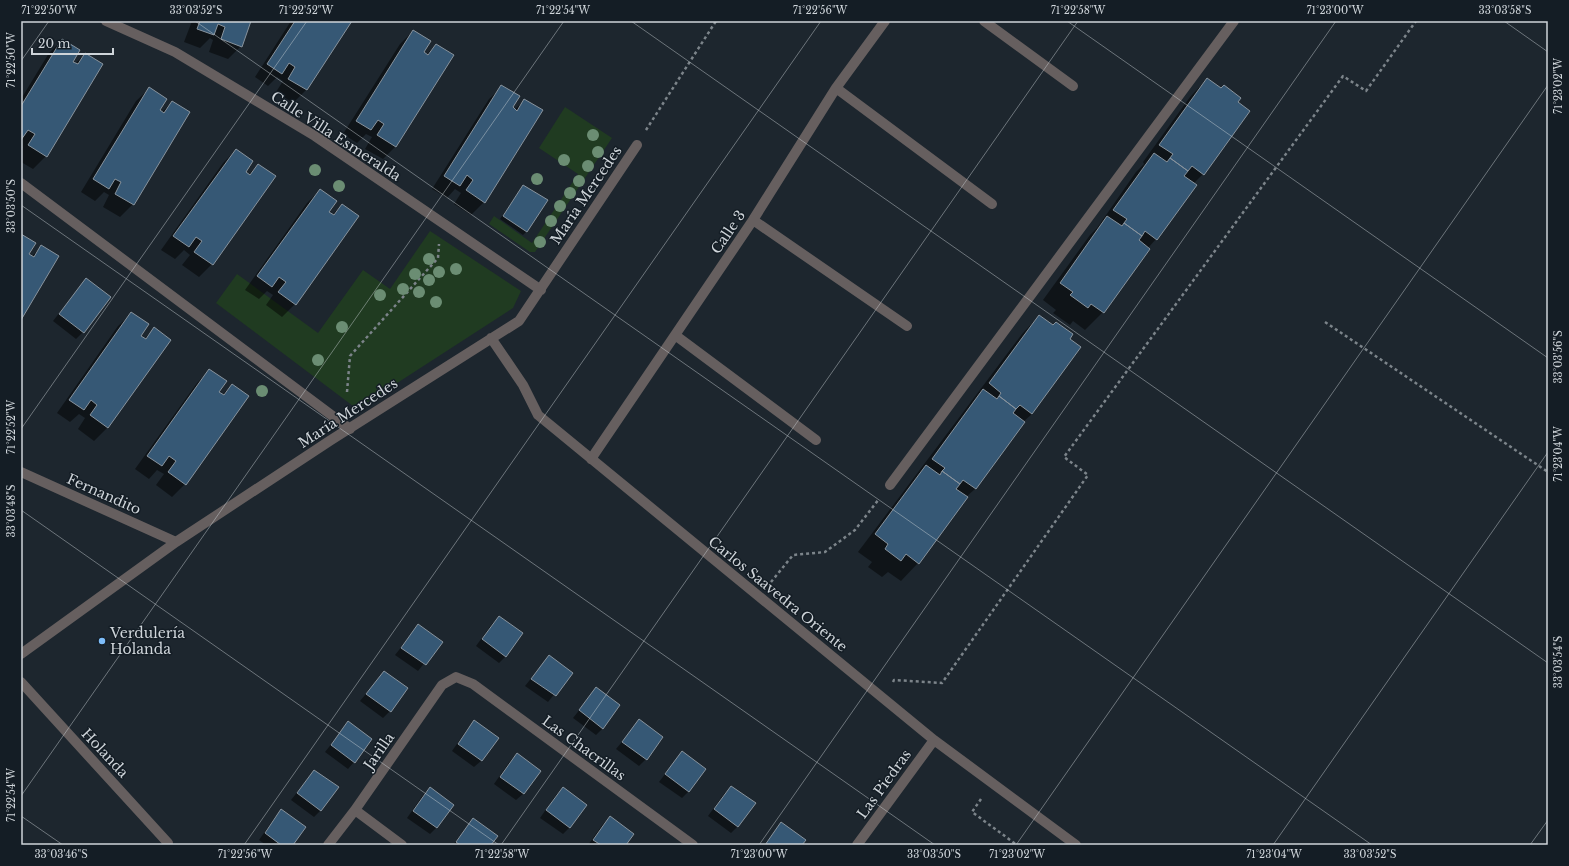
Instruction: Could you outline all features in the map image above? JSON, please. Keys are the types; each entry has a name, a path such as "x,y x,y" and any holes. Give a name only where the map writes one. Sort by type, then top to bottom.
{"street":[{"name":"Calle Villa Esmeralda","path":"106,21 175,52 315,136 541,290"},
{"name":"Calle 3","path":"592,458 753,220 836,88 886,21"},
{"path":"984,21 1073,86"},
{"path":"890,485 1234,21"},
{"path":"836,88 992,204"},
{"name":"María Mercedes","path":"21,654 176,542 350,428 519,321 637,145"},
{"path":"21,183 350,428"},
{"path":"753,220 907,326"},
{"path":"675,335 816,440"},
{"name":"Carlos Saavedra Oriente","path":"491,338 523,385 538,415 934,740 1076,845"},
{"name":"Fernandito","path":"21,472 176,542"},
{"name":"Jarilla","path":"328,845 355,810 442,685 456,677"},
{"name":"Las Chacrillas","path":"456,677 473,684 693,845"},
{"name":"Holanda","path":"21,682 168,842"},
{"name":"Las Piedras","path":"857,845 934,740"},
{"path":"355,810 402,845"}],"path":[{"path":"637,145 716,21"},
{"path":"880,695 894,680 942,683 1088,475 1064,457 1343,76 1366,91 1416,21"},
{"path":"347,392 350,356 438,258 439,244"},
{"path":"1325,322 1548,472"},
{"path":"760,597 794,555 825,552 855,530 890,485"},
{"path":"993,783 972,812 1017,845"}],"green space":[{"path":"565,107 612,138 535,252 530,252 489,224 494,216 532,243 578,174 539,148"},
{"path":"430,231 521,291 513,308 357,409 216,303 237,274 318,333 363,270 390,289"}],"building":[{"path":"200,21 251,21 242,47 221,39 225,27 218,24 214,35 197,29"},
{"path":"295,21 352,21 307,90 288,79 295,67 289,63 282,74 267,64"},
{"path":"413,30 431,41 424,52 428,55 436,44 454,55 396,147 377,135 384,124 378,120 371,130 356,121"},
{"path":"62,39 80,50 73,62 78,64 85,53 103,64 47,157 28,145 35,134 28,130 21,140 21,106"},
{"path":"1207,78 1221,88 1224,85 1241,98 1238,102 1250,111 1204,175 1192,166 1188,171 1170,158 1173,154 1159,145"},
{"path":"501,85 520,96 513,107 517,111 524,99 543,110 485,203 466,190 473,180 467,175 460,186 444,176"},
{"path":"149,87 167,99 160,110 164,113 172,101 190,112 134,205 115,194 121,182 115,179 109,189 93,179"},
{"path":"236,149 253,161 246,172 250,175 258,164 276,176 213,265 194,252 202,241 196,237 189,247 173,236"},
{"path":"1154,153 1167,162 1170,158 1188,171 1184,176 1197,185 1157,240 1145,231 1142,236 1124,223 1127,219 1113,210"},
{"path":"523,185 548,200 527,232 503,216"},
{"path":"320,189 337,201 329,212 334,215 342,204 359,216 296,305 278,292 286,282 279,277 272,287 257,276"},
{"path":"1107,216 1122,226 1124,223 1142,236 1139,240 1150,249 1104,313 1091,304 1088,308 1070,295 1073,292 1060,283"},
{"path":"21,234 36,243 29,254 34,257 41,245 59,256 21,320"},
{"path":"86,278 111,297 84,333 59,314"},
{"path":"131,312 149,324 141,336 146,339 154,327 171,340 108,428 90,415 97,405 91,400 84,410 69,400"},
{"path":"1039,315 1053,325 1056,322 1073,334 1070,339 1081,347 1032,414 1020,405 1016,409 999,396 1001,393 989,383"},
{"path":"209,369 227,381 219,392 224,395 232,384 249,396 186,485 168,472 176,461 169,456 162,466 147,456"},
{"path":"983,389 997,399 999,396 1016,409 1013,413 1025,422 976,489 963,480 960,484 942,471 945,468 932,459"},
{"path":"926,465 940,475 942,471 960,484 956,489 968,497 919,564 906,554 901,561 885,549 888,544 875,534"},
{"path":"499,616 523,633 506,657 482,639"},
{"path":"418,624 443,642 426,665 401,648"},
{"path":"549,655 573,673 556,696 531,679"},
{"path":"384,671 408,688 391,712 366,694"},
{"path":"596,687 620,705 603,729 579,710"},
{"path":"639,719 663,737 647,760 622,742"},
{"path":"474,720 499,738 482,761 458,744"},
{"path":"348,721 372,739 355,763 331,745"},
{"path":"682,751 706,769 689,792 665,774"},
{"path":"517,753 541,771 524,794 500,777"},
{"path":"314,770 339,787 321,811 297,793"},
{"path":"731,786 756,803 738,827 714,809"},
{"path":"430,787 454,805 437,828 413,811"},
{"path":"563,787 587,805 570,828 546,810"},
{"path":"281,809 306,827 293,845 281,845 265,833"},
{"path":"610,816 634,834 626,845 601,845 593,840"},
{"path":"473,818 498,836 491,845 460,845 456,842"},
{"path":"781,822 806,840 802,845 765,845"}],"place":[{"name":"Verdulería Holanda","path":"102,641"}]}
